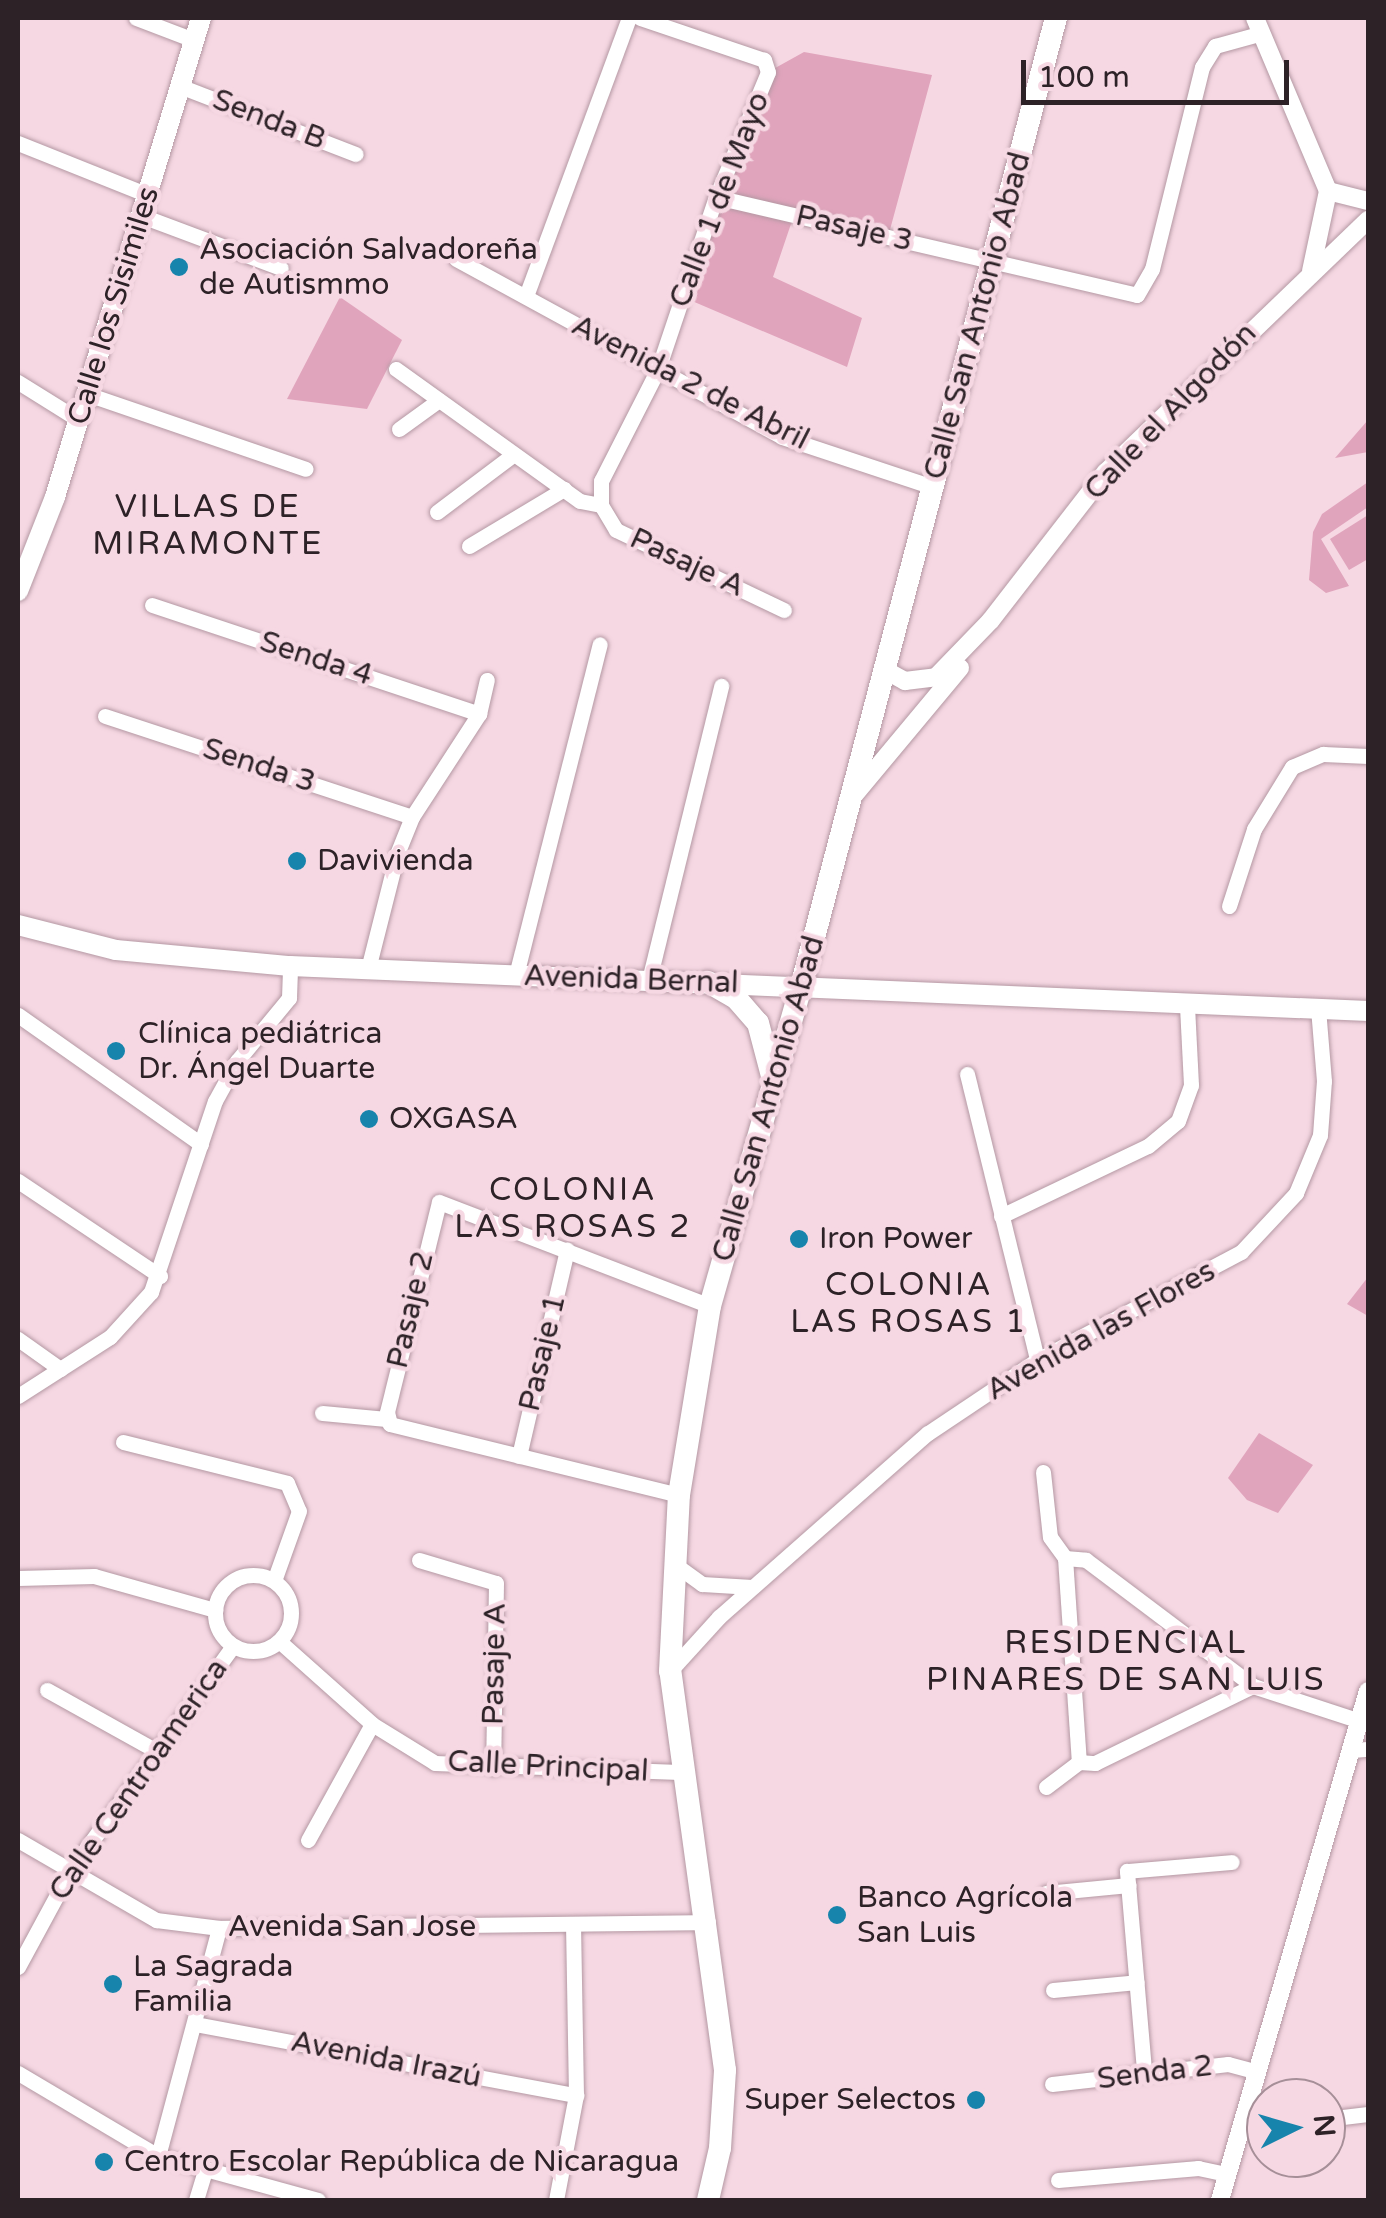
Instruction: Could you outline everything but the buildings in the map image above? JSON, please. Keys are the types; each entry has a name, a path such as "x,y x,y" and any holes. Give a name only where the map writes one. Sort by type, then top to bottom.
{"main road":[{"name":"Calle los Sisimiles","path":"20,579 79,420 201,18"},
{"name":"Calle San Antonio Abad","path":"708,2200 720,2148 725,2070 708,1922 679,1772 670,1671 679,1495 710,1306 802,987 1056,18"},
{"name":"Avenida Bernal","path":"18,925 116,950 290,966 1368,1011"},
{"path":"708,982 736,998 758,1023 771,1054 773,1086"}],"street":[{"path":"136,18 194,40"},
{"path":"526,296 629,18"},
{"name":"Calle 1 de Mayo","path":"601,505 601,480 658,369 716,197 768,72 764,60 640,18"},
{"path":"1258,25 1328,190 1311,271"},
{"name":"Pasaje 3","path":"716,197 1137,295 1152,269 1202,67 1215,46 1258,25"},
{"name":"Senda B","path":"182,87 356,154"},
{"path":"18,143 148,195"},
{"path":"1328,190 1368,201"},
{"path":"142,216 281,268"},
{"name":"Calle el Algodón","path":"885,670 926,683 991,620 1106,472 1368,220"},
{"name":"Avenida 2 de Abril","path":"456,259 782,437 933,487"},
{"path":"396,369 564,489 601,505"},
{"path":"18,382 79,420"},
{"path":"87,394 306,469"},
{"path":"399,429 440,400"},
{"path":"437,512 514,454"},
{"path":"469,546 564,489"},
{"name":"Pasaje A","path":"601,505 616,530 784,610"},
{"name":"Senda 4","path":"152,605 479,714"},
{"name":"Calle el Algodón","path":"851,798 988,634 991,620"},
{"path":"516,975 600,644"},
{"path":"368,969 412,816 479,714 486,680"},
{"path":"649,980 720,686"},
{"name":"Senda 3","path":"106,716 412,816"},
{"path":"1229,906 1254,829 1292,768 1323,754 1368,756"},
{"path":"18,1396 124,1326 160,1276 226,1078 289,998 290,966"},
{"path":"1002,1216 1148,1146 1178,1120 1191,1085 1186,1006"},
{"name":"Avenida las Flores","path":"670,1671 756,1586 928,1434 1037,1360 1241,1252 1296,1193 1320,1136 1324,1081 1318,1008"},
{"path":"18,1015 201,1144"},
{"path":"967,1074 1037,1360"},
{"path":"18,1182 160,1276"},
{"name":"Pasaje 2","path":"389,1421 436,1204 444,1202 567,1249"},
{"path":"567,1249 710,1306"},
{"name":"Pasaje 1","path":"519,1456 567,1249"},
{"path":"18,1339 60,1370"},
{"path":"322,1413 389,1421 679,1495"},
{"path":"122,1442 292,1488 298,1516 274,1581"},
{"path":"1043,1472 1050,1537 1065,1558 1080,1762"},
{"path":"1065,1558 1086,1560 1254,1686 1360,1721"},
{"name":"Pasaje A","path":"419,1560 496,1583 493,1768"},
{"path":"673,1563 720,1588 756,1586"},
{"path":"250,1574 274,1581 290,1605 279,1641 257,1651 233,1646 221,1634 215,1610 233,1580 250,1574"},
{"path":"18,1578 94,1576 215,1610"},
{"name":"Calle Principal","path":"279,1641 372,1724 436,1763 679,1772"},
{"name":"Calle Centroamerica","path":"18,1967 70,1872 154,1750 233,1646"},
{"path":"1046,1786 1080,1762 1095,1762 1254,1686"},
{"path":"46,1690 154,1750"},
{"path":"1220,2200 1360,1750 1360,1721 1368,1691"},
{"path":"308,1840 372,1724"},
{"name":"Avenida San Jose","path":"18,1840 156,1920 219,1928 708,1922"},
{"path":"1046,1893 1232,1862"},
{"path":"1128,1878 1144,2070"},
{"path":"556,2200 576,2095 573,1926"},
{"path":"158,2156 219,1928"},
{"path":"1053,1990 1137,1982"},
{"name":"Avenida Irazú","path":"196,2024 576,2095"},
{"name":"Senda 2","path":"1052,2084 1144,2070 1233,2064 1257,2072"},
{"path":"18,2073 158,2156 318,2200"},
{"path":"1240,2128 1246,2128"},
{"path":"1058,2180 1198,2168 1227,2174"},
{"path":"196,2200 205,2171"}],"shaded area":[{"path":"804,52 932,75 888,237 794,215 773,277 862,318 847,367 685,298 768,72"},
{"path":"340,297 402,340 367,409 287,399"},
{"path":"1368,420 1368,452 1335,458"},
{"path":"1368,482 1368,507 1321,539 1349,586 1326,593 1309,580 1313,532 1322,514"},
{"path":"1368,515 1368,559 1349,570 1330,539"},
{"path":"1368,1277 1368,1316 1347,1304"},
{"path":"1259,1433 1313,1465 1278,1513 1247,1500 1228,1478"}],"place":[{"name":"Asociación Salvadoreña de Autismmo","path":"179,267"},
{"name":"Davivienda","path":"297,861"},
{"name":"Clínica pediátrica Dr. Ángel Duarte","path":"116,1051"},
{"name":"OXGASA","path":"369,1119"},
{"name":"Iron Power","path":"799,1239"},
{"name":"Banco Agrícola San Luis","path":"837,1915"},
{"name":"La Sagrada Familia","path":"113,1984"},
{"name":"Super Selectos","path":"976,2100"},
{"name":"Centro Escolar República de Nicaragua","path":"104,2162"}],"district":[{"name":"VILLAS DE MIRAMONTE","path":"208,526"},
{"name":"COLONIA LAS ROSAS 2","path":"573,1210"},
{"name":"COLONIA LAS ROSAS 1","path":"909,1304"},
{"name":"RESIDENCIAL PINARES DE SAN LUIS","path":"1126,1662"}]}
